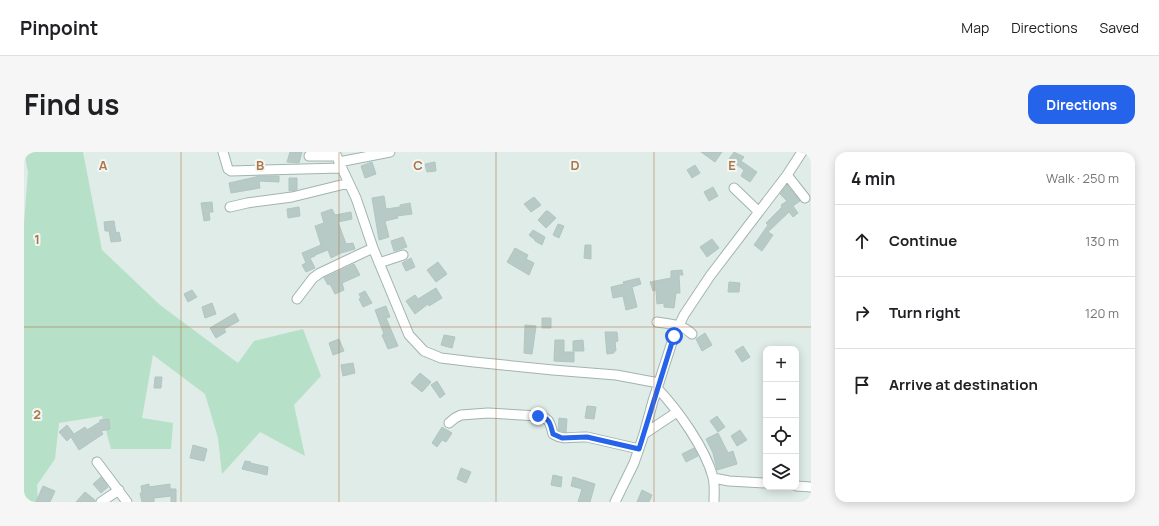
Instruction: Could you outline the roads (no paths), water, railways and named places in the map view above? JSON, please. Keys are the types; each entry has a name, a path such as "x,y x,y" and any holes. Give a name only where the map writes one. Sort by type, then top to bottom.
{"street":[{"path":"223,152 228,169 231,171 338,160 390,152"},
{"path":"615,502 634,463 674,336 679,326 697,294 758,211 787,175 802,152"},
{"path":"309,156 338,160"},
{"path":"338,160 356,198 373,248 409,334 424,352 441,358 474,362 631,377 658,386 697,443 713,478 714,502"},
{"path":"787,175 805,198"},
{"path":"230,207 247,203 292,197 350,184"},
{"path":"734,188 758,211"},
{"path":"298,299 313,278 320,273 373,248"},
{"path":"379,263 403,255"},
{"path":"657,322 679,326 692,334"},
{"path":"644,434 677,412"},
{"path":"449,423 461,415 488,413 538,416 549,420 553,434 562,438 587,437 639,449"},
{"path":"98,462 127,502"},
{"path":"713,478 729,481 763,483"},
{"path":"799,486 811,487"},
{"path":"101,502 119,490"}]}
